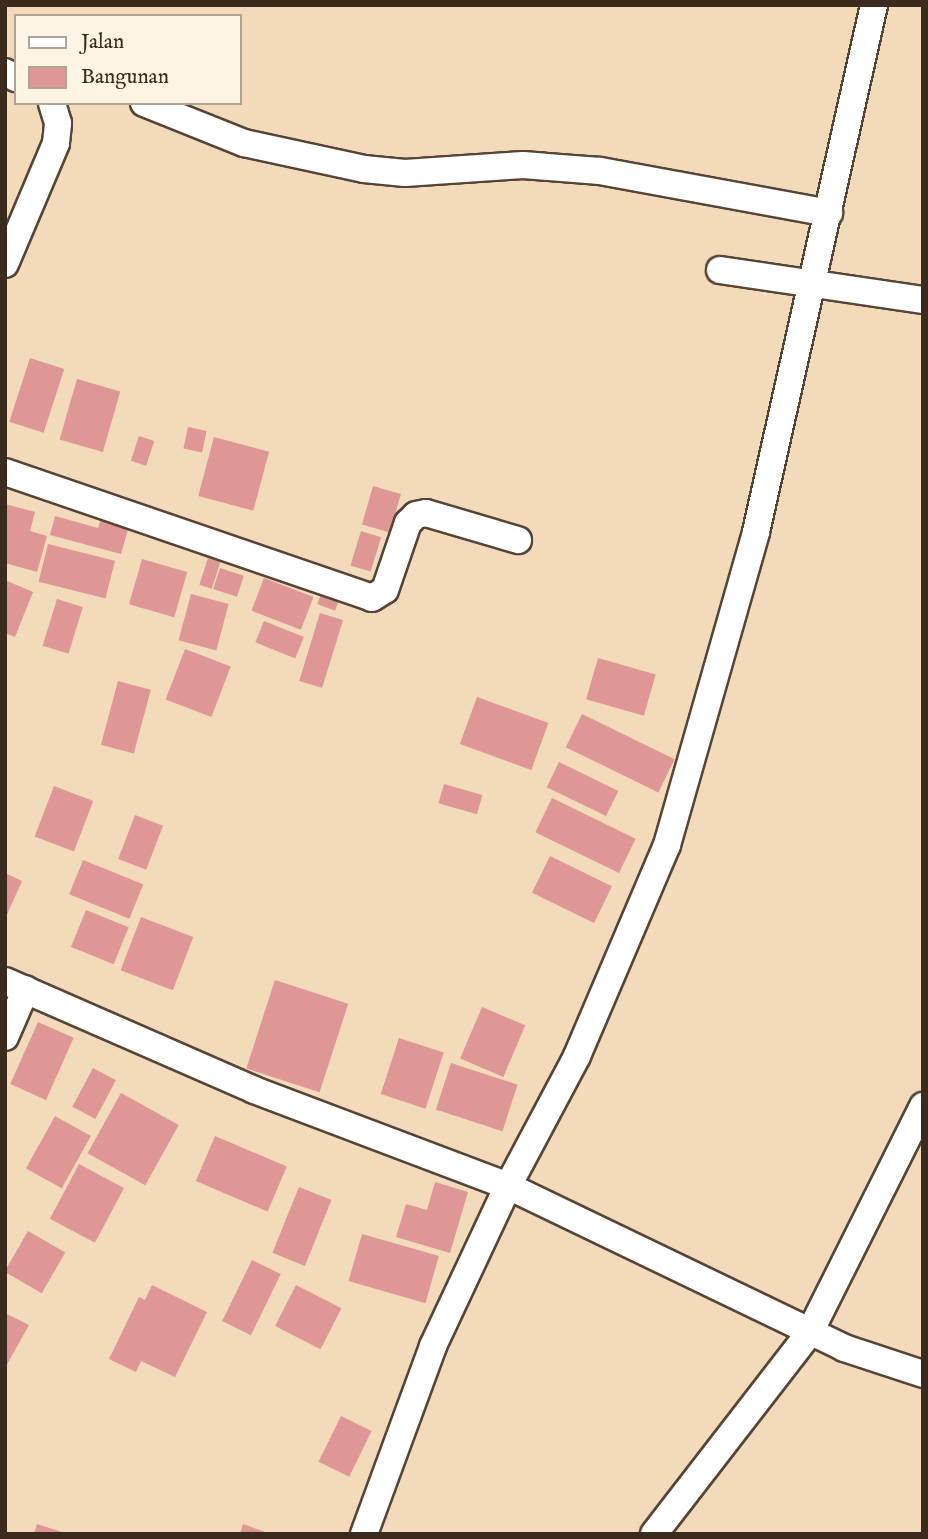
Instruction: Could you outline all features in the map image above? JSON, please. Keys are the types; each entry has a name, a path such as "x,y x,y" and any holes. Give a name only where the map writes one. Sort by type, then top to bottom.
{"street":[{"path":"364,1534 433,1346 509,1186 577,1056 667,845 749,558 814,283 874,5"},
{"path":"5,264 56,143 58,123 53,105"},
{"path":"149,105 244,143 365,169 405,173 523,165 600,171 829,214"},
{"path":"720,270 923,300"},
{"path":"5,472 372,598 386,590 408,523 416,515 426,513 518,540"},
{"path":"5,1037 16,985 254,1090 509,1186 810,1332 923,1374"},
{"path":"654,1534 810,1332 923,1106"}],"building":[{"path":"30,358 64,369 44,433 9,422"},
{"path":"77,379 120,391 103,452 60,440"},
{"path":"188,427 207,431 202,452 183,449"},
{"path":"139,436 154,441 146,466 131,461"},
{"path":"214,437 269,452 253,511 198,496"},
{"path":"373,486 401,494 390,532 362,524"},
{"path":"5,504 35,512 30,531 47,536 37,572 5,563"},
{"path":"55,516 98,528 101,519 129,526 121,554 50,535"},
{"path":"361,531 381,537 371,572 350,565"},
{"path":"48,544 115,561 106,599 39,582"},
{"path":"208,558 220,562 212,589 199,585"},
{"path":"142,559 187,572 174,617 129,604"},
{"path":"220,568 244,576 237,597 213,589"},
{"path":"264,578 313,597 301,630 251,611"},
{"path":"5,580 33,592 15,637 5,633"},
{"path":"323,589 341,596 335,611 317,604"},
{"path":"191,594 229,604 216,650 179,640"},
{"path":"57,599 83,607 68,654 43,646"},
{"path":"320,613 343,620 322,688 299,681"},
{"path":"264,621 304,637 295,658 255,642"},
{"path":"185,649 231,667 211,717 166,699"},
{"path":"598,658 656,675 644,716 586,699"},
{"path":"118,681 151,690 134,754 101,745"},
{"path":"477,697 548,723 531,770 460,744"},
{"path":"582,714 675,759 658,792 566,747"},
{"path":"559,762 618,791 606,816 547,787"},
{"path":"444,784 482,795 477,814 438,803"},
{"path":"54,786 93,801 74,851 35,836"},
{"path":"552,798 636,839 619,873 535,832"},
{"path":"135,815 163,826 146,870 118,859"},
{"path":"550,856 612,886 594,923 532,893"},
{"path":"83,860 143,884 129,919 69,894"},
{"path":"5,873 22,881 5,919"},
{"path":"86,910 129,927 114,964 71,947"},
{"path":"141,917 193,937 173,990 121,970"},
{"path":"275,980 348,1004 319,1092 246,1068"},
{"path":"482,1007 525,1025 503,1077 460,1059"},
{"path":"38,1022 74,1038 46,1100 10,1084"},
{"path":"399,1038 444,1053 425,1109 381,1094"},
{"path":"451,1063 518,1085 502,1131 436,1110"},
{"path":"93,1068 116,1080 95,1119 72,1107"},
{"path":"121,1093 179,1125 145,1185 88,1153"},
{"path":"55,1116 91,1136 62,1188 26,1168"},
{"path":"215,1136 287,1166 268,1212 196,1181"},
{"path":"79,1164 124,1188 95,1243 50,1219"},
{"path":"435,1182 468,1192 450,1253 396,1237 406,1204 427,1210"},
{"path":"299,1187 331,1200 305,1266 272,1253"},
{"path":"28,1231 65,1252 42,1293 5,1272"},
{"path":"362,1234 439,1256 425,1303 348,1281"},
{"path":"252,1260 281,1274 251,1335 222,1321"},
{"path":"152,1285 207,1312 175,1377 141,1361 136,1372 109,1359 139,1297 145,1300"},
{"path":"296,1285 341,1308 321,1349 275,1326"},
{"path":"5,1313 29,1325 5,1368"},
{"path":"341,1416 372,1431 349,1477 319,1462"},
{"path":"37,1524 65,1533 65,1534 34,1534"},
{"path":"243,1524 268,1533 268,1534 240,1534"}]}
